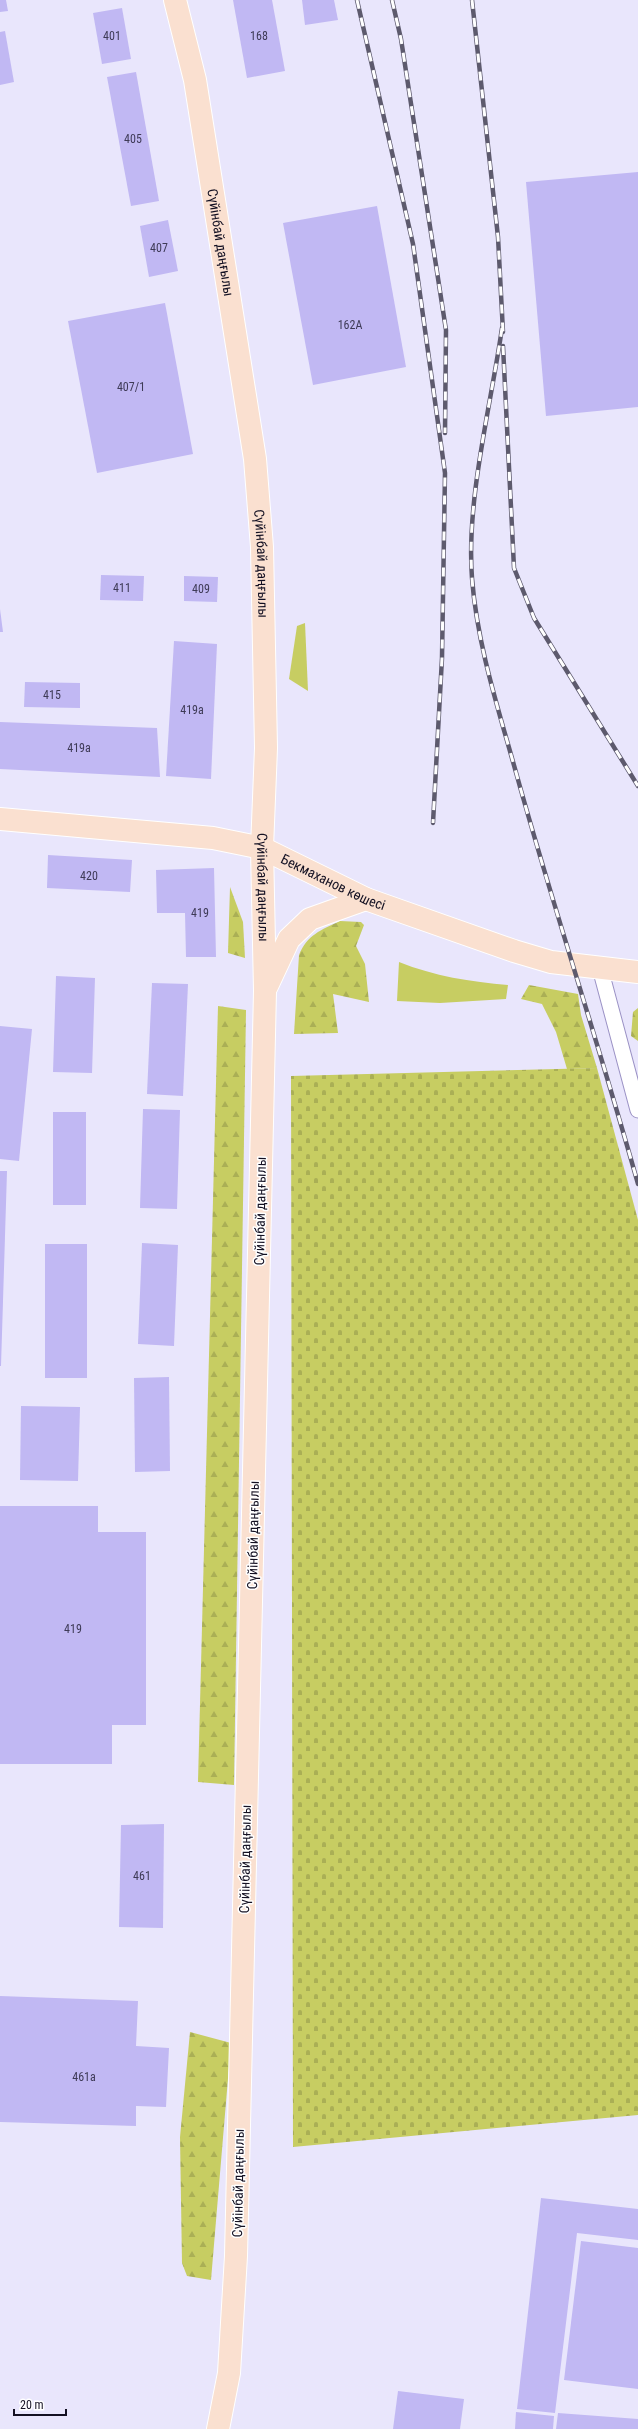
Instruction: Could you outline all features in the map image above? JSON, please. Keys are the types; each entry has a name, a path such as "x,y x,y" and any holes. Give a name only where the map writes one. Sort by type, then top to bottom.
{"main road":[{"name":"Сүйінбай даңғылы","path":"175,0 195,80 255,459 262,547 266,748 262,848 265,991 236,2256 230,2373 218,2429"},
{"name":"Бекмаханов көшесі","path":"0,819 212,838 262,848 366,899 402,914 551,962 638,972"},
{"path":"265,991 289,938 310,919 366,899"}],"street":[{"path":"600,968 638,1110"}],"green space":[{"path":"305,623 308,691 289,679 297,626"},
{"path":"230,887 243,922 245,958 228,953"},
{"path":"340,921 361,922 364,925 356,946 365,964 369,1002 333,994 338,1033 294,1034 299,955 302,948 310,938 321,930"},
{"path":"399,962 453,978 508,985 506,999 440,1003 397,1001"},
{"path":"529,985 578,994 581,1015 597,1068 567,1069 556,1032 542,1004 521,999"},
{"path":"218,1006 246,1010 234,1785 198,1782"},
{"path":"638,1008 638,1041 631,1036 633,1012"},
{"path":"597,1068 638,1220 638,2115 293,2147 291,1076"},
{"path":"190,2032 231,2043 211,2280 187,2276 182,2263 180,2137"}],"building":[{"path":"0,0 6,0 8,11 0,12"},
{"path":"233,0 272,0 285,71 247,78"},
{"path":"302,0 334,0 338,20 305,25"},
{"path":"122,8 131,59 102,64 93,13"},
{"path":"5,31 14,82 0,85 0,32"},
{"path":"136,72 159,201 131,206 107,77"},
{"path":"638,172 638,407 546,416 526,182"},
{"path":"377,206 406,367 313,385 283,223"},
{"path":"168,220 178,271 149,277 140,226"},
{"path":"165,303 193,454 97,473 68,321"},
{"path":"101,575 144,576 143,601 100,600"},
{"path":"184,576 218,577 217,602 184,601"},
{"path":"0,609 3,632 0,632"},
{"path":"174,641 217,644 211,779 166,776"},
{"path":"25,682 80,683 80,708 24,707"},
{"path":"0,722 157,728 160,777 0,769"},
{"path":"48,855 132,860 130,892 47,888"},
{"path":"214,868 216,957 186,957 185,913 157,913 156,870"},
{"path":"56,976 95,978 92,1073 53,1072"},
{"path":"152,983 188,984 183,1096 147,1094"},
{"path":"0,1026 32,1029 19,1161 0,1159"},
{"path":"143,1109 180,1110 177,1209 140,1208"},
{"path":"53,1112 86,1112 86,1205 53,1205"},
{"path":"0,1171 7,1171 1,1366 0,1366"},
{"path":"142,1243 178,1245 174,1346 138,1344"},
{"path":"45,1244 87,1244 87,1378 45,1378"},
{"path":"169,1377 170,1471 135,1472 134,1378"},
{"path":"21,1406 80,1407 78,1481 20,1480"},
{"path":"0,1506 98,1506 98,1532 146,1532 146,1725 112,1725 112,1764 0,1764"},
{"path":"164,1824 163,1928 119,1927 121,1825"},
{"path":"0,1996 138,2001 136,2046 169,2048 166,2107 136,2106 136,2126 0,2122"},
{"path":"541,2198 638,2209 638,2240 577,2233 555,2413 517,2409"},
{"path":"581,2241 638,2248 638,2389 564,2380"},
{"path":"398,2391 464,2399 460,2429 393,2429"},
{"path":"516,2412 554,2416 553,2429 515,2429"},
{"path":"558,2413 638,2419 638,2429 556,2429"}],"railway":[{"path":"357,0 413,244 445,473 442,658 433,823"},
{"path":"392,0 401,39 446,330 445,433"},
{"path":"472,0 498,237 503,332"},
{"path":"502,328 476,485 471,548 475,603 484,653 503,727 638,1184"},
{"path":"503,346 514,568 534,618 638,786"}]}
